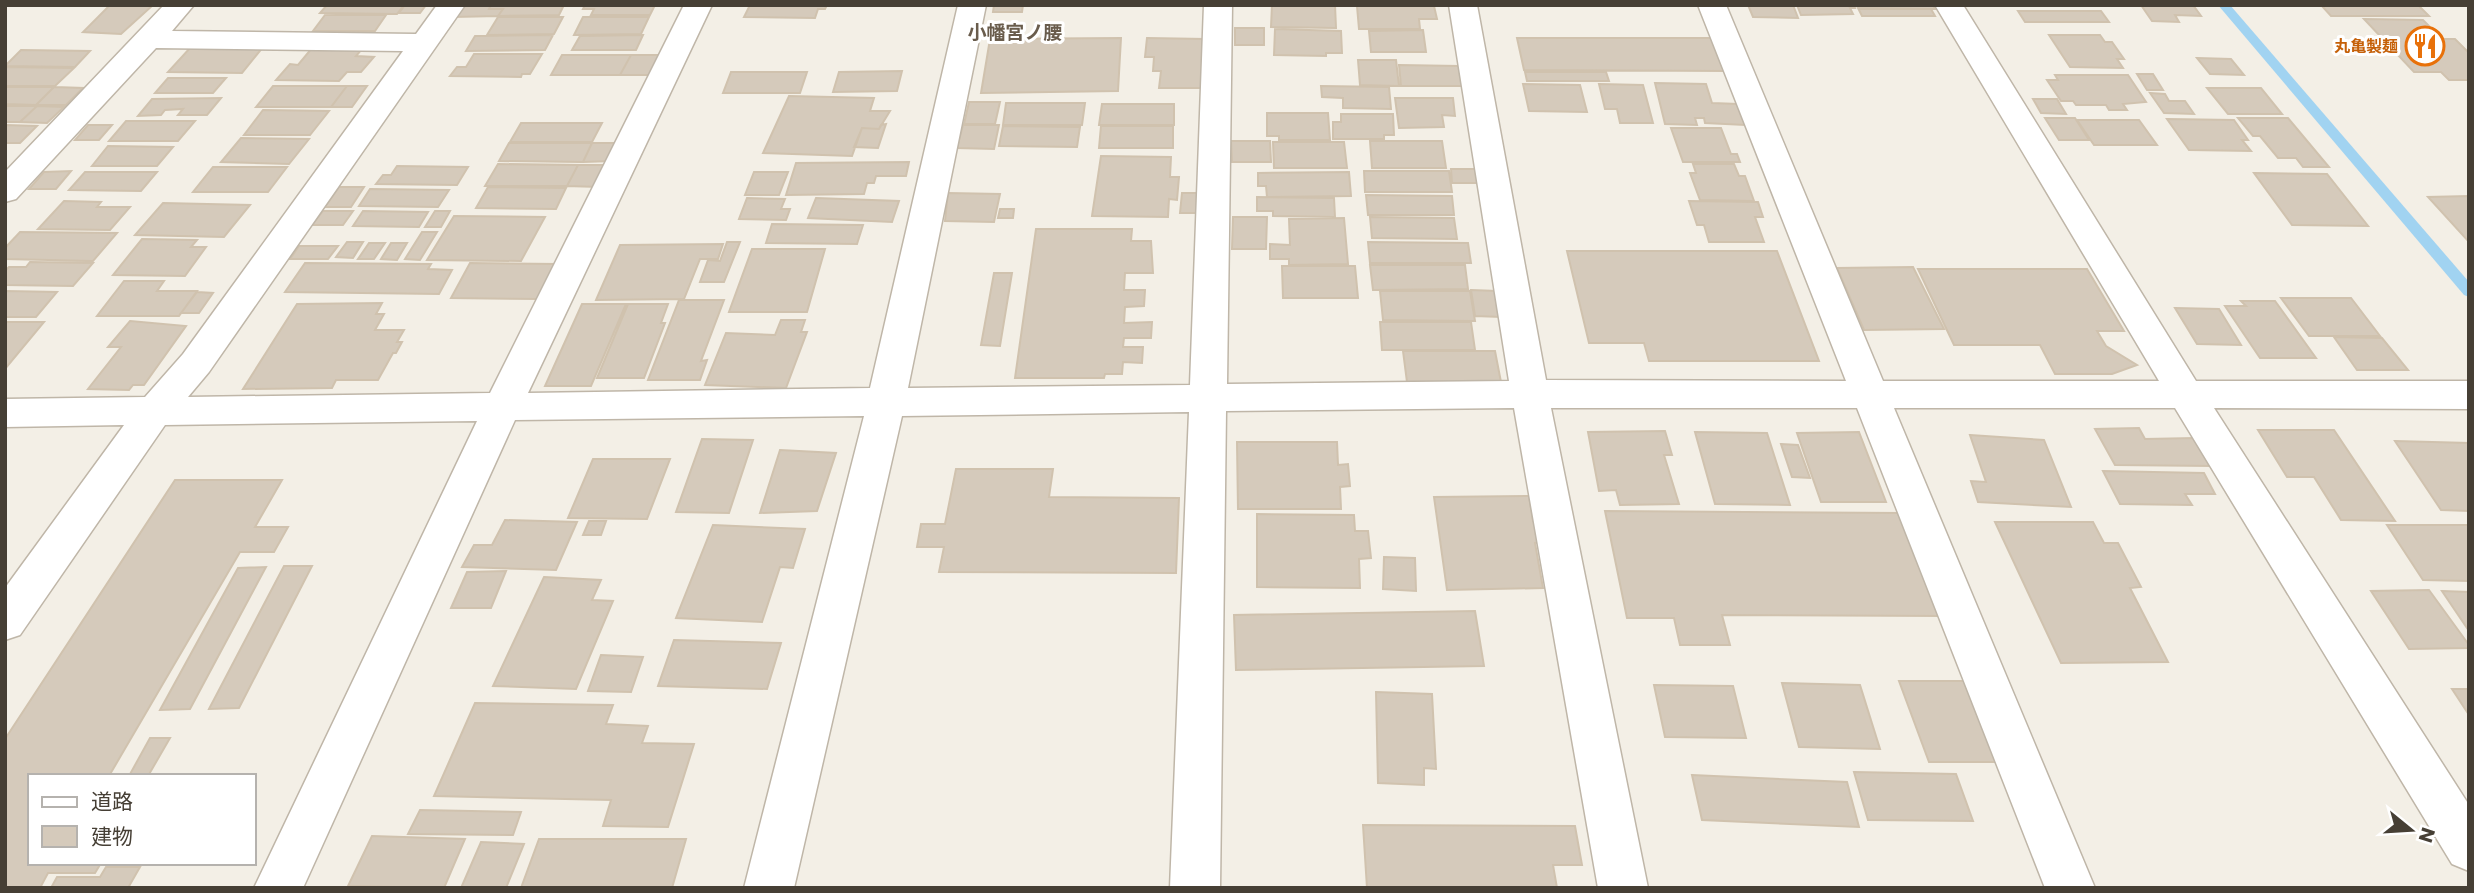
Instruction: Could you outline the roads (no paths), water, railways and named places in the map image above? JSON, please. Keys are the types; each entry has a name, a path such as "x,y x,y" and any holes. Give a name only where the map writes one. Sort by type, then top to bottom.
{"street":[{"path":"5,192 180,5"},
{"path":"5,622 155,411 196,363 451,5"},
{"path":"278,888 502,407 698,5"},
{"path":"769,888 886,402 972,5"},
{"path":"1195,888 1218,5"},
{"path":"1463,5 1530,394 1623,888"},
{"path":"1712,5 2070,888"},
{"path":"1950,5 2187,397 2469,848"},
{"path":"149,39 424,43"},
{"path":"5,414 1530,394 2187,397 2469,394"}],"waterway":[{"path":"2224,5 2469,292"}],"place":[{"name":"丸亀製麺","path":"2425,46"}],"district":[{"name":"小幡宮ノ腰","path":"1015,32"}]}
